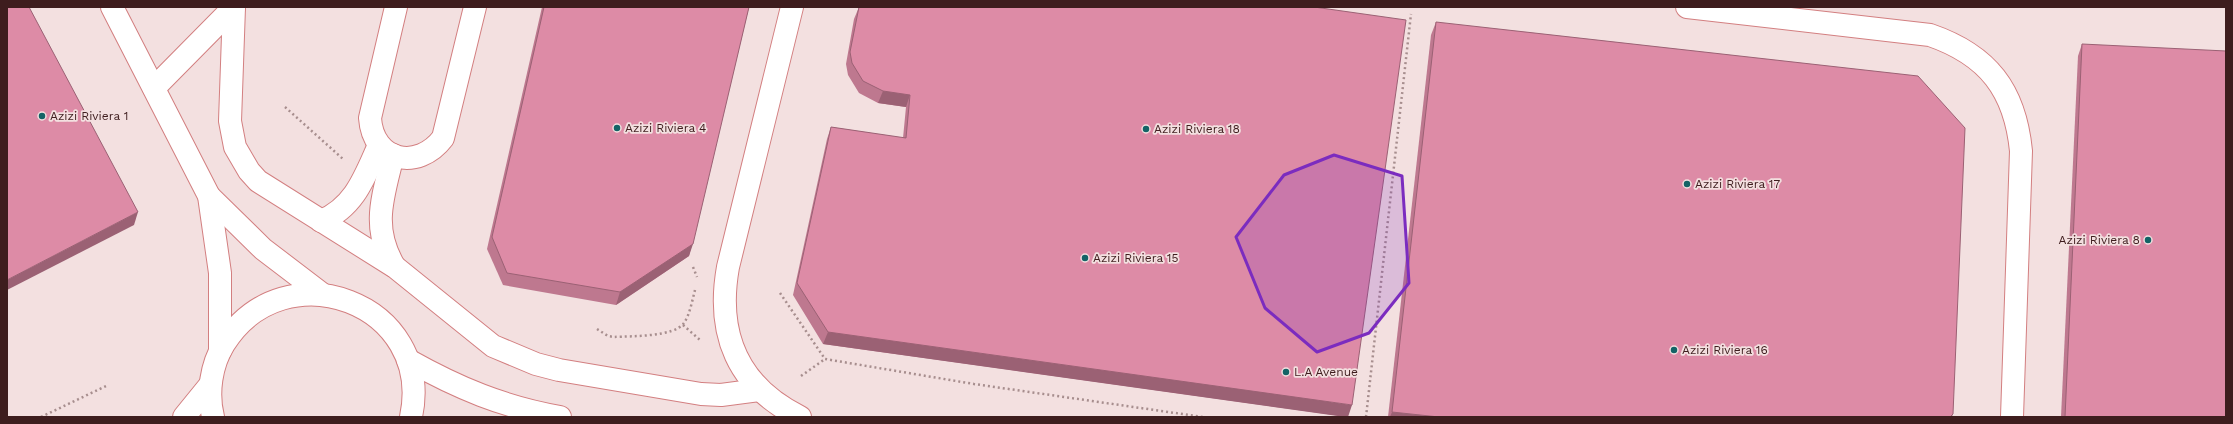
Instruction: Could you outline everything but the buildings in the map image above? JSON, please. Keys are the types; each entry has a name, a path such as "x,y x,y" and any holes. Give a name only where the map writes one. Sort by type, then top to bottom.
{"street":[{"path":"112,7 209,196 263,249 322,294"},
{"path":"154,88 234,7"},
{"path":"234,7 230,121 235,147 249,171 258,181 395,267 493,346 536,364 701,394 721,395 759,390"},
{"path":"396,7 370,118 371,128 386,150 404,158 416,158 427,154 436,147 443,138 475,7"},
{"path":"792,7 724,288 724,310 734,350 749,378 759,390 774,402 800,417"},
{"path":"1687,7 1930,35 1952,42 1971,54 1988,68 2002,87 2012,107 2019,129 2021,151 2012,417"},
{"path":"322,221 332,216 350,202 364,179 386,150"},
{"path":"386,150 379,220 383,245 395,267"},
{"path":"209,196 220,273 220,351"},
{"path":"213,417 210,408 210,385 213,368 220,351 231,334 245,318 262,307 281,298 302,294 322,294 345,299 365,308 384,323 398,340 408,360 414,383 411,417"},
{"path":"408,360 447,382 488,399 531,412 560,417"},
{"path":"184,417 210,385"}],"path":[{"path":"1366,417 1411,14"},
{"path":"285,107 364,179"},
{"path":"693,267 696,271 697,282"},
{"path":"597,329 608,336 614,337 676,330 683,325 687,318 696,288"},
{"path":"780,293 825,359"},
{"path":"801,376 825,359 974,384 1203,417"},
{"path":"41,417 106,386"}],"highlighted area":[{"path":"1334,155 1402,176 1409,283 1369,333 1317,352 1265,308 1236,237 1284,175"}],"place":[{"name":"Azizi Riviera 1","path":"42,116"},
{"name":"Azizi Riviera 4","path":"617,128"},
{"name":"Azizi Riviera 18","path":"1146,129"},
{"name":"Azizi Riviera 17","path":"1687,184"},
{"name":"Azizi Riviera 8","path":"2148,240"},
{"name":"Azizi Riviera 15","path":"1085,258"},
{"name":"Azizi Riviera 16","path":"1674,350"},
{"name":"L.A Avenue","path":"1286,372"}]}
